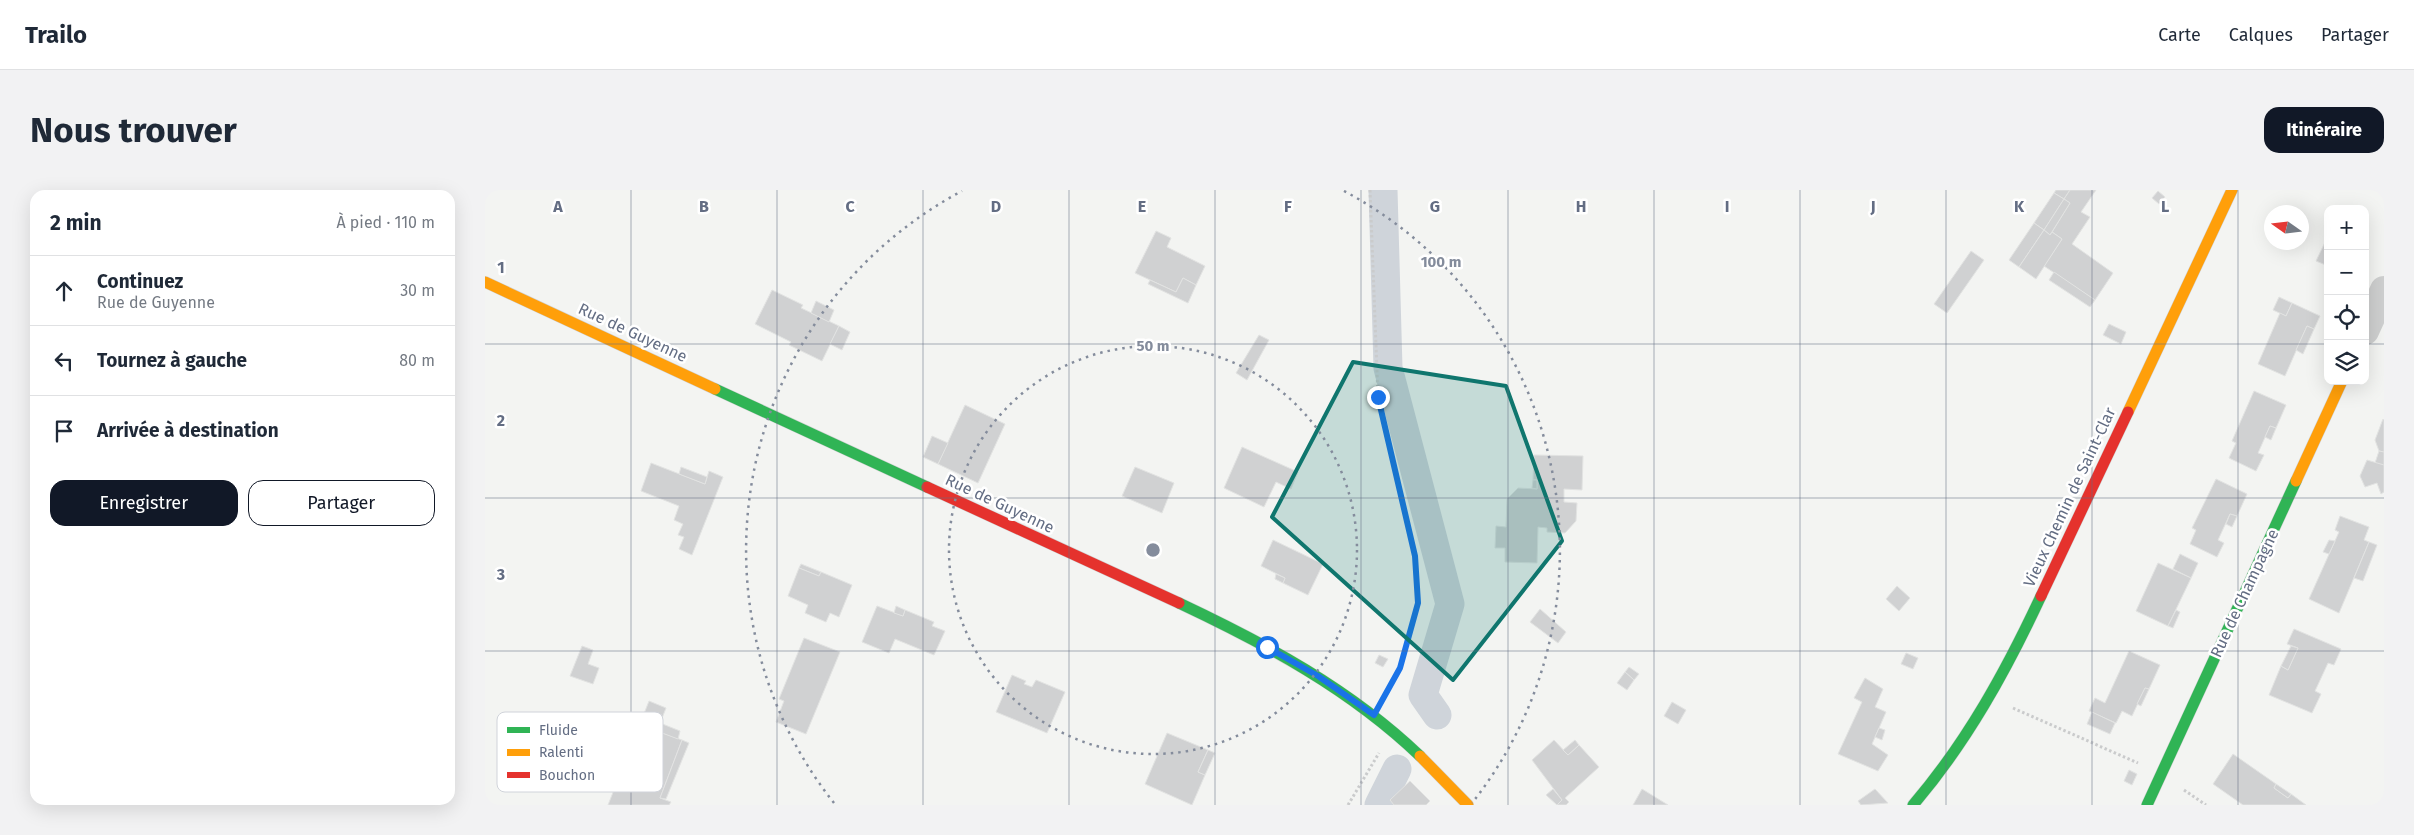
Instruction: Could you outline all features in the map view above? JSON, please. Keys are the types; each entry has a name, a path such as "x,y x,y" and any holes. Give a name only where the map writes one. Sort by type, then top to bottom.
{"street":[{"name":"Vieux Chemin de Saint-Clar","path":"1913,805 1934,783 1971,729 1989,697 2037,604 2232,190"},
{"name":"Rue de Guyenne","path":"485,282 1182,605 1267,647 1318,676 1374,715 1427,760 1468,805"},
{"path":"2369,322 2384,290"},
{"name":"Rue de Champagne","path":"2147,805 2340,385"}],"path":[{"path":"1370,190 1378,397 1415,556 1418,603 1400,668 1374,715"},
{"path":"1989,697 2161,773 2207,805"},
{"path":"1348,805 1393,731"}],"highlighted area":[{"path":"1353,362 1506,386 1562,541 1453,680 1272,517"}],"building":[{"path":"2056,190 2070,190 2064,199 2054,193"},
{"path":"2070,190 2096,190 2081,212 2090,217 2072,244 2113,273 2095,300 2044,266 2062,239 2052,232 2070,203 2064,199"},
{"path":"2158,191 2165,197 2159,204 2152,198"},
{"path":"2054,193 2064,199 2044,230 2034,223"},
{"path":"2064,199 2070,203 2050,235 2044,230"},
{"path":"2034,223 2044,230 2019,267 2009,260"},
{"path":"2044,230 2050,235 2052,232 2062,239 2036,279 2019,267"},
{"path":"1156,231 1171,238 1167,247 1205,266 1196,285 1183,278 1176,292 1135,273"},
{"path":"2324,244 2324,264 2316,261"},
{"path":"1971,251 1984,260 1947,313 1934,304"},
{"path":"2054,272 2095,300 2090,307 2049,280"},
{"path":"1183,278 1196,285 1188,303 1148,284 1150,280 1176,292"},
{"path":"772,290 803,305 801,308 839,326 822,361 789,345 791,342 755,324"},
{"path":"2279,297 2292,303 2286,316 2273,310"},
{"path":"816,301 834,310 829,322 811,313"},
{"path":"2292,303 2320,316 2314,329 2307,326 2285,376 2258,364 2280,313 2286,316"},
{"path":"2109,324 2126,332 2121,344 2103,335"},
{"path":"839,326 850,332 842,350 830,344"},
{"path":"2307,326 2314,329 2303,354 2296,350"},
{"path":"1259,335 1269,340 1247,380 1236,373"},
{"path":"2254,391 2286,405 2276,428 2270,426 2258,453 2264,455 2256,471 2229,458 2236,443 2232,441"},
{"path":"965,405 1005,424 978,483 938,464"},
{"path":"2383,419 2384,452 2379,451 2375,440"},
{"path":"2270,426 2276,428 2271,440 2265,437"},
{"path":"932,436 948,443 938,464 923,457"},
{"path":"1242,447 1298,472 1291,489 1276,482 1264,507 1224,488"},
{"path":"2379,451 2384,452 2384,466 2375,463"},
{"path":"1534,455 1583,456 1582,490 1564,489 1564,502 1577,503 1576,521 1565,533 1547,532 1547,528 1538,527 1537,563 1505,562 1505,548 1495,548 1496,526 1506,527 1507,499 1518,488 1537,489 1537,480 1533,480"},
{"path":"2367,460 2384,465 2384,492 2381,494 2377,483 2365,487 2360,476"},
{"path":"651,463 705,484 709,471 723,477 692,555 679,549 684,537 678,535 683,524 674,520 679,506 641,491"},
{"path":"681,467 707,477 705,484 679,474"},
{"path":"1135,467 1174,483 1162,513 1122,496"},
{"path":"2216,479 2247,494 2237,516 2230,514 2218,540 2224,543 2217,557 2190,544 2196,530 2192,528"},
{"path":"1533,480 1537,480 1537,489 1532,488"},
{"path":"2230,514 2237,516 2232,527 2226,524"},
{"path":"2340,516 2369,527 2364,540 2369,542 2339,613 2309,599 2339,532 2335,530"},
{"path":"1273,540 1323,564 1308,595 1283,583 1285,578 1261,566"},
{"path":"2329,540 2335,541 2329,554 2323,552"},
{"path":"2369,542 2377,545 2363,581 2354,578"},
{"path":"2180,554 2198,563 2191,578 2173,569"},
{"path":"2158,563 2191,578 2168,626 2136,611"},
{"path":"801,564 821,572 819,576 799,568"},
{"path":"799,568 819,576 821,572 852,585 839,617 830,613 826,622 805,613 808,605 788,596"},
{"path":"1276,574 1285,578 1283,583 1275,579"},
{"path":"1897,586 1910,598 1899,611 1886,599"},
{"path":"877,606 903,616 905,610 934,622 932,626 945,631 934,655 895,639 889,653 862,642"},
{"path":"896,606 905,610 903,616 894,613"},
{"path":"1540,609 1566,632 1558,643 1530,622"},
{"path":"2176,610 2180,612 2173,628 2168,626"},
{"path":"2294,629 2341,649 2334,665 2328,663 2315,691 2321,694 2312,713 2269,695 2281,666 2288,670 2298,648 2287,644"},
{"path":"804,638 840,652 806,734 776,722 784,701 779,699"},
{"path":"582,646 593,650 588,664 599,668 593,684 570,676"},
{"path":"2291,646 2298,648 2288,670 2281,666"},
{"path":"2129,651 2160,665 2149,689 2145,688 2132,716 2122,711 2116,723 2089,711 2095,698 2105,703"},
{"path":"1906,653 1918,658 1913,669 1901,664"},
{"path":"1379,655 1388,659 1383,667 1375,663"},
{"path":"1629,667 1639,674 1634,680 1625,672"},
{"path":"1625,672 1634,680 1627,690 1617,683"},
{"path":"1012,675 1026,681 1024,684 1032,687 1036,680 1065,692 1047,733 996,712"},
{"path":"1865,678 1883,689 1875,707 1886,712 1872,744 1888,755 1878,771 1838,754 1862,702 1854,698"},
{"path":"2145,688 2149,689 2141,706 2137,704"},
{"path":"649,701 666,708 663,716 663,712 645,712"},
{"path":"1672,702 1686,710 1678,724 1664,716"},
{"path":"2092,712 2115,723 2110,734 2087,724"},
{"path":"663,724 680,731 678,739 663,733"},
{"path":"1879,728 1885,730 1882,740 1875,737"},
{"path":"663,733 682,740 663,790"},
{"path":"1167,733 1208,750 1198,772 1205,775 1192,805 1145,784"},
{"path":"682,740 689,743 666,799 660,798"},
{"path":"1554,740 1568,755 1579,745 1599,767 1565,798 1569,802 1566,805 1557,805 1562,800 1532,760"},
{"path":"1575,740 1579,745 1568,755 1563,750"},
{"path":"1208,750 1215,753 1205,775 1198,772"},
{"path":"2233,754 2276,784 2274,788 2288,798 2291,794 2306,805 2243,805 2213,784"},
{"path":"2129,770 2137,774 2132,785 2124,781"},
{"path":"1410,781 1430,801 1426,805 1394,805 1390,800"},
{"path":"2276,784 2291,794 2288,798 2274,788"},
{"path":"1553,789 1562,800 1557,805 1546,795"},
{"path":"1642,789 1668,805 1633,805"},
{"path":"1875,789 1888,803 1861,805 1858,801"},
{"path":"613,792 662,792 660,798 671,802 669,805 608,805"}],"waterway":[{"path":"1383,190 1388,368 1450,604 1423,695 1437,715"},
{"path":"1379,805 1397,769"}],"traffic: fast":[{"path":"715,389 927,487"},
{"path":"2147,805 2296,481"},
{"path":"1913,805 1951,756 1984,705 2014,651 2041,596"},
{"path":"1179,603 1244,635 1336,689 1393,732 1420,756"}],"traffic: slow":[{"path":"2128,412 2232,190"},
{"path":"485,282 715,389"},
{"path":"2296,481 2340,385"},
{"path":"1420,756 1468,805"}],"traffic: jam":[{"path":"2041,596 2128,412"},
{"path":"927,487 1179,603"}],"route":[{"path":"1267,647 1318,676 1374,715 1385,700 1400,668 1418,603 1415,556 1378,397"}]}
